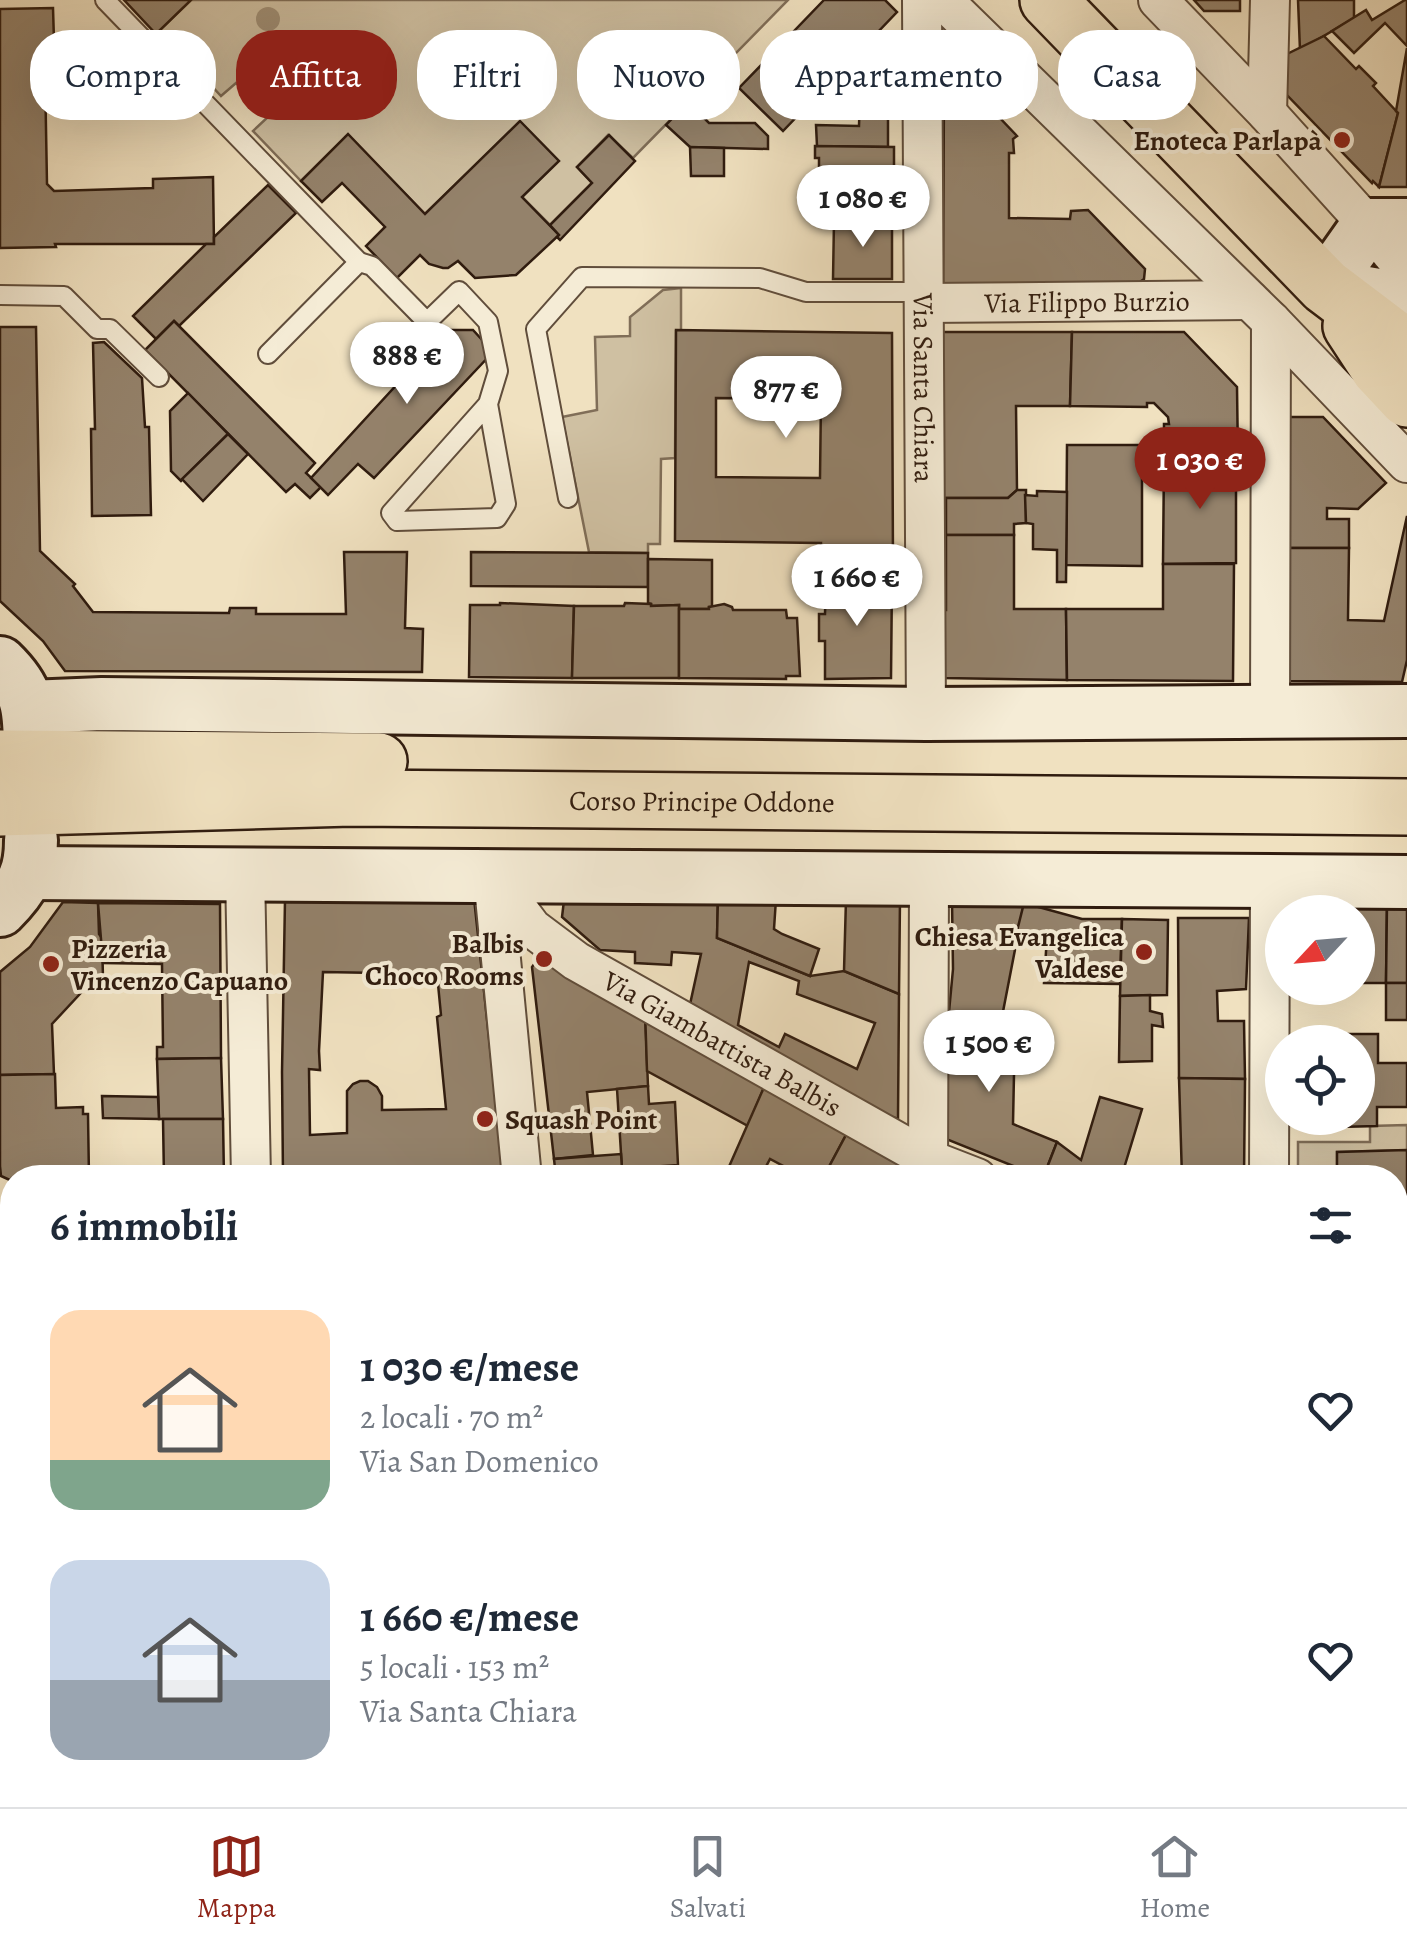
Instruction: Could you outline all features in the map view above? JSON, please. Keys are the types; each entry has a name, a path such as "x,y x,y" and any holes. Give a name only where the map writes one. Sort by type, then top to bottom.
{"main road":[{"path":"1048,0 1361,257 1407,348"},
{"path":"1361,257 1379,369 1407,399"},
{"name":"Corso Principe Oddone","path":"18,768 1407,769"},
{"name":"Corso Principe Oddone","path":"18,768 351,798 1407,807"}],"street":[{"name":"Via Santa Chiara","path":"922,0 926,714"},
{"path":"943,0 1260,310 1407,463"},
{"path":"1158,0 1267,113 1361,257 1260,310"},
{"path":"1267,113 1270,0"},
{"name":"Via Filippo Burzio","path":"925,298 1260,310"},
{"path":"1260,310 1270,714"},
{"path":"0,663 19,686 18,768 31,848 14,891 246,872 1407,882"},
{"path":"18,768 102,704 926,714 1407,712"},
{"path":"246,872 250,1165"},
{"path":"492,876 521,1165"},
{"name":"Via Giambattista Balbis","path":"492,876 532,928 576,961 923,1165"},
{"path":"928,1165 929,879"},
{"path":"1270,880 1270,1165"}],"lane":[{"path":"104,0 359,262 372,266 427,322 459,292 488,322 498,371 488,404 391,513 396,521 498,518 506,504 488,404"},
{"path":"268,354 359,262"},
{"path":"568,498 536,329 582,276 760,278 806,292 925,298"},
{"path":"0,295 64,296 97,329 110,329 159,378"}],"shaded area":[{"path":"191,0 788,0 740,49 740,30 577,30 577,120 670,120 633,158 608,135 577,167 592,183 550,225 522,197 558,161 520,122 425,214 348,135 301,181 253,131 265,120 397,120 397,30 236,30 236,83 221,96 216,91 216,30 160,30"},
{"path":"681,288 681,330 676,331 675,458 661,459 660,544 648,544 648,553 589,552 562,417 597,410 595,337 630,336 630,317 663,290"},
{"path":"1407,1125 1407,1150 1337,1152 1337,1165 1298,1165 1298,1142 1370,1142 1375,1126"}],"building":[{"path":"124,0 191,0 160,30 152,30"},
{"path":"824,0 885,0 897,12 880,30 795,30"},
{"path":"1194,0 1240,0 1240,11 1204,11"},
{"path":"1298,0 1354,0 1354,18 1300,50"},
{"path":"1405,0 1407,46 1385,23 1354,53 1332,31 1366,10 1372,20"},
{"path":"53,8 54,30 30,30 30,120 46,120 47,184 54,191 153,188 153,179 213,177 214,244 0,248 0,9"},
{"path":"1324,36 1356,69 1359,66 1376,83 1373,86 1398,113 1379,187 1285,93 1285,55"},
{"path":"1407,48 1407,187 1379,187 1398,113"},
{"path":"760,66 760,109 740,89"},
{"path":"671,120 755,123 768,136 768,149 690,147 666,125"},
{"path":"772,120 794,120 783,131"},
{"path":"859,120 888,120 888,147 817,146 816,125 859,126"},
{"path":"944,120 1002,120 1017,136 1013,139 1014,153 1009,153 1009,218 1070,219 1071,211 1088,210 1145,269 1144,279 1137,284 943,283"},
{"path":"520,121 559,161 522,197 559,235 516,275 475,278 458,261 443,268 429,264 420,255 397,278 366,246 385,227 342,183 322,202 301,181 348,134 425,214"},
{"path":"609,135 635,161 560,240 550,225 592,183 577,167"},
{"path":"815,146 894,147 894,221 814,221 815,192 819,192"},
{"path":"690,147 724,148 724,176 691,176"},
{"path":"268,185 296,213 179,326 174,321 156,339 133,316 206,244 214,244 214,237"},
{"path":"834,221 892,221 892,279 833,279"},
{"path":"174,321 315,463 306,473 321,487 310,498 295,484 286,492 145,350"},
{"path":"0,327 36,327 40,551 75,584 93,612 229,613 230,608 256,608 256,614 346,614 344,552 407,552 405,628 423,629 422,672 65,671 43,641 0,601"},
{"path":"447,330 473,330 493,352 374,478 358,464 328,495 311,478"},
{"path":"676,330 892,333 893,565 821,565 821,543 675,541","holes":["716,398 821,399 820,478 716,477"]},
{"path":"942,332 1072,332 1070,406 1016,406 1017,490 1008,498 942,498"},
{"path":"1072,332 1184,332 1237,387 1238,460 1164,460 1164,424 1169,424 1168,417 1154,403 1147,403 1147,407 1070,406"},
{"path":"104,342 142,378 145,427 149,427 151,515 92,516 93,343"},
{"path":"188,393 228,434 181,481 171,471 170,411"},
{"path":"1286,417 1323,417 1386,483 1358,509 1327,508 1327,519 1349,519 1349,548 1285,548"},
{"path":"228,434 248,454 203,501 182,479"},
{"path":"1067,445 1142,445 1142,566 1066,565"},
{"path":"1164,460 1236,460 1236,563 1163,564"},
{"path":"1017,490 1026,490 1026,523 1014,524 1014,535 946,535 946,498 1008,498"},
{"path":"1037,491 1067,492 1066,582 1057,582 1057,550 1033,549 1033,524 1026,523 1025,495 1037,496"},
{"path":"1407,516 1407,660 1402,682 1287,681 1287,548 1349,548 1348,620 1384,621"},
{"path":"946,535 1014,535 1014,609 1066,609 1067,680 944,678"},
{"path":"471,552 648,553 648,587 471,586"},
{"path":"648,559 712,560 712,607 651,606"},
{"path":"1163,564 1234,564 1233,681 1067,680 1066,609 1163,609"},
{"path":"826,580 892,580 891,678 825,679 825,641 819,641 819,614 825,614"},
{"path":"724,604 733,610 786,610 787,618 797,618 800,676 679,678 679,609 709,609"},
{"path":"470,605 574,606 572,678 469,677"},
{"path":"679,605 679,678 572,678 574,606"},
{"path":"565,892 718,897 717,938 810,976 844,971 899,994 898,1119 832,1095 689,1009 701,954 672,952 671,965 635,963 635,952 600,950 562,917","holes":["749,962 799,981 797,994 875,1023 857,1069 785,1034 779,1047 738,1025"]},
{"path":"718,897 776,899 774,929 819,949 810,976 717,938"},
{"path":"474,898 503,1165 283,1165 285,900","holes":["323,972 437,974 441,1015 437,1017 446,1109 382,1110 377,1087 360,1081 347,1091 347,1133 310,1135 309,1069 320,1070"]},
{"path":"846,899 900,899 899,994 844,971"},
{"path":"952,901 1024,903 1001,1022 949,1012"},
{"path":"63,902 98,903 103,978 92,981 52,1024 54,1074 0,1075 0,972 30,947"},
{"path":"98,903 220,904 221,1058 157,1059 157,1047 163,1047 162,964 103,963"},
{"path":"1024,903 1082,919 1122,919 1120,984 1044,983 1047,936 1016,935"},
{"path":"1375,904 1387,904 1386,983 1375,983"},
{"path":"1387,904 1407,904 1407,983 1386,983"},
{"path":"1178,918 1249,918 1246,989 1217,991 1218,1021 1244,1021 1245,1079 1179,1078"},
{"name":"Chiesa Evangelica Valdese","path":"1122,919 1168,920 1167,995 1120,996"},
{"path":"543,952 645,1010 648,1086 587,1092 593,1155 554,1159 532,967"},
{"path":"1386,983 1407,983 1407,1020 1386,1020"},
{"path":"1150,995 1150,1011 1162,1014 1163,1027 1152,1025 1152,1061 1119,1062 1120,996"},
{"path":"645,1010 765,1085 748,1126 647,1071"},
{"path":"949,1012 1015,1025 1013,1124 1057,1142 1048,1165 1011,1165 946,1139"},
{"path":"1375,1034 1378,1063 1407,1063 1407,1107 1377,1107 1377,1126"},
{"path":"221,1058 223,1119 159,1119 157,1059"},
{"path":"55,1074 56,1108 83,1107 83,1114 88,1114 89,1165 0,1165 0,1075"},
{"path":"1179,1078 1245,1079 1244,1165 1182,1165"},
{"path":"765,1085 846,1135 830,1165 781,1165 770,1159 767,1165 730,1165"},
{"path":"648,1086 649,1104 675,1102 678,1165 622,1165 617,1089"},
{"path":"102,1096 158,1097 159,1119 103,1118"},
{"path":"1100,1097 1142,1109 1125,1165 1048,1165 1057,1142 1081,1160"},
{"path":"163,1119 223,1119 224,1165 164,1165"},
{"path":"846,1135 901,1165 830,1165"},
{"path":"1407,1150 1407,1165 1337,1165 1337,1152"},
{"path":"621,1154 622,1165 555,1165 554,1159"}],"place":[{"name":"Enoteca Parlapà","path":"1342,140"},
{"name":"Chiesa Evangelica Valdese","path":"1144,952"},
{"name":"Balbis Choco Rooms","path":"544,959"},
{"name":"Pizzeria Vincenzo Capuano","path":"51,964"},
{"name":"Squash Point","path":"485,1119"}]}
